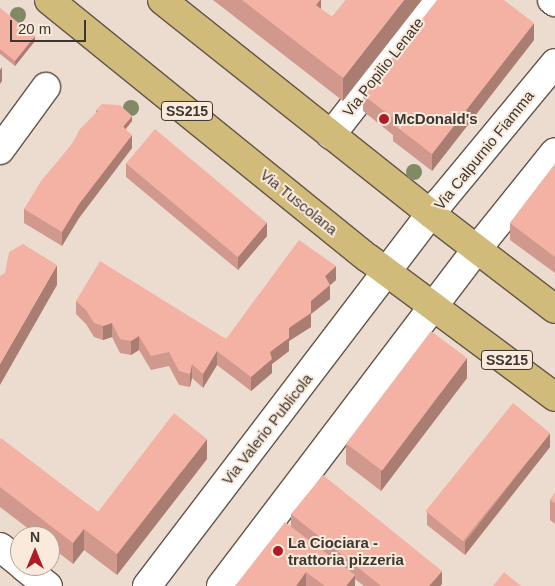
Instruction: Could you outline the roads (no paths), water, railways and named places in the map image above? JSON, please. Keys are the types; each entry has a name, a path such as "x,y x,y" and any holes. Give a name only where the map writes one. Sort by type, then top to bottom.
{"main road":[{"name":"Via Tuscolana","path":"49,0 388,272 555,397"},
{"path":"171,3 331,134 555,309"}],"street":[{"name":"Via Popilio Lenate","path":"331,134 436,0"},
{"name":"Via Calpurnio Fiamma","path":"388,272 432,214 555,63"},
{"path":"0,150 46,87"},
{"path":"221,586 433,306 555,152"},
{"name":"Via Valerio Publicola","path":"147,586 388,272"},
{"path":"0,547 10,556"},
{"path":"36,576 48,586"}],"place":[{"name":"McDonald's","path":"384,119"},
{"name":"La Ciociara - trattoria pizzeria","path":"278,551"}]}
